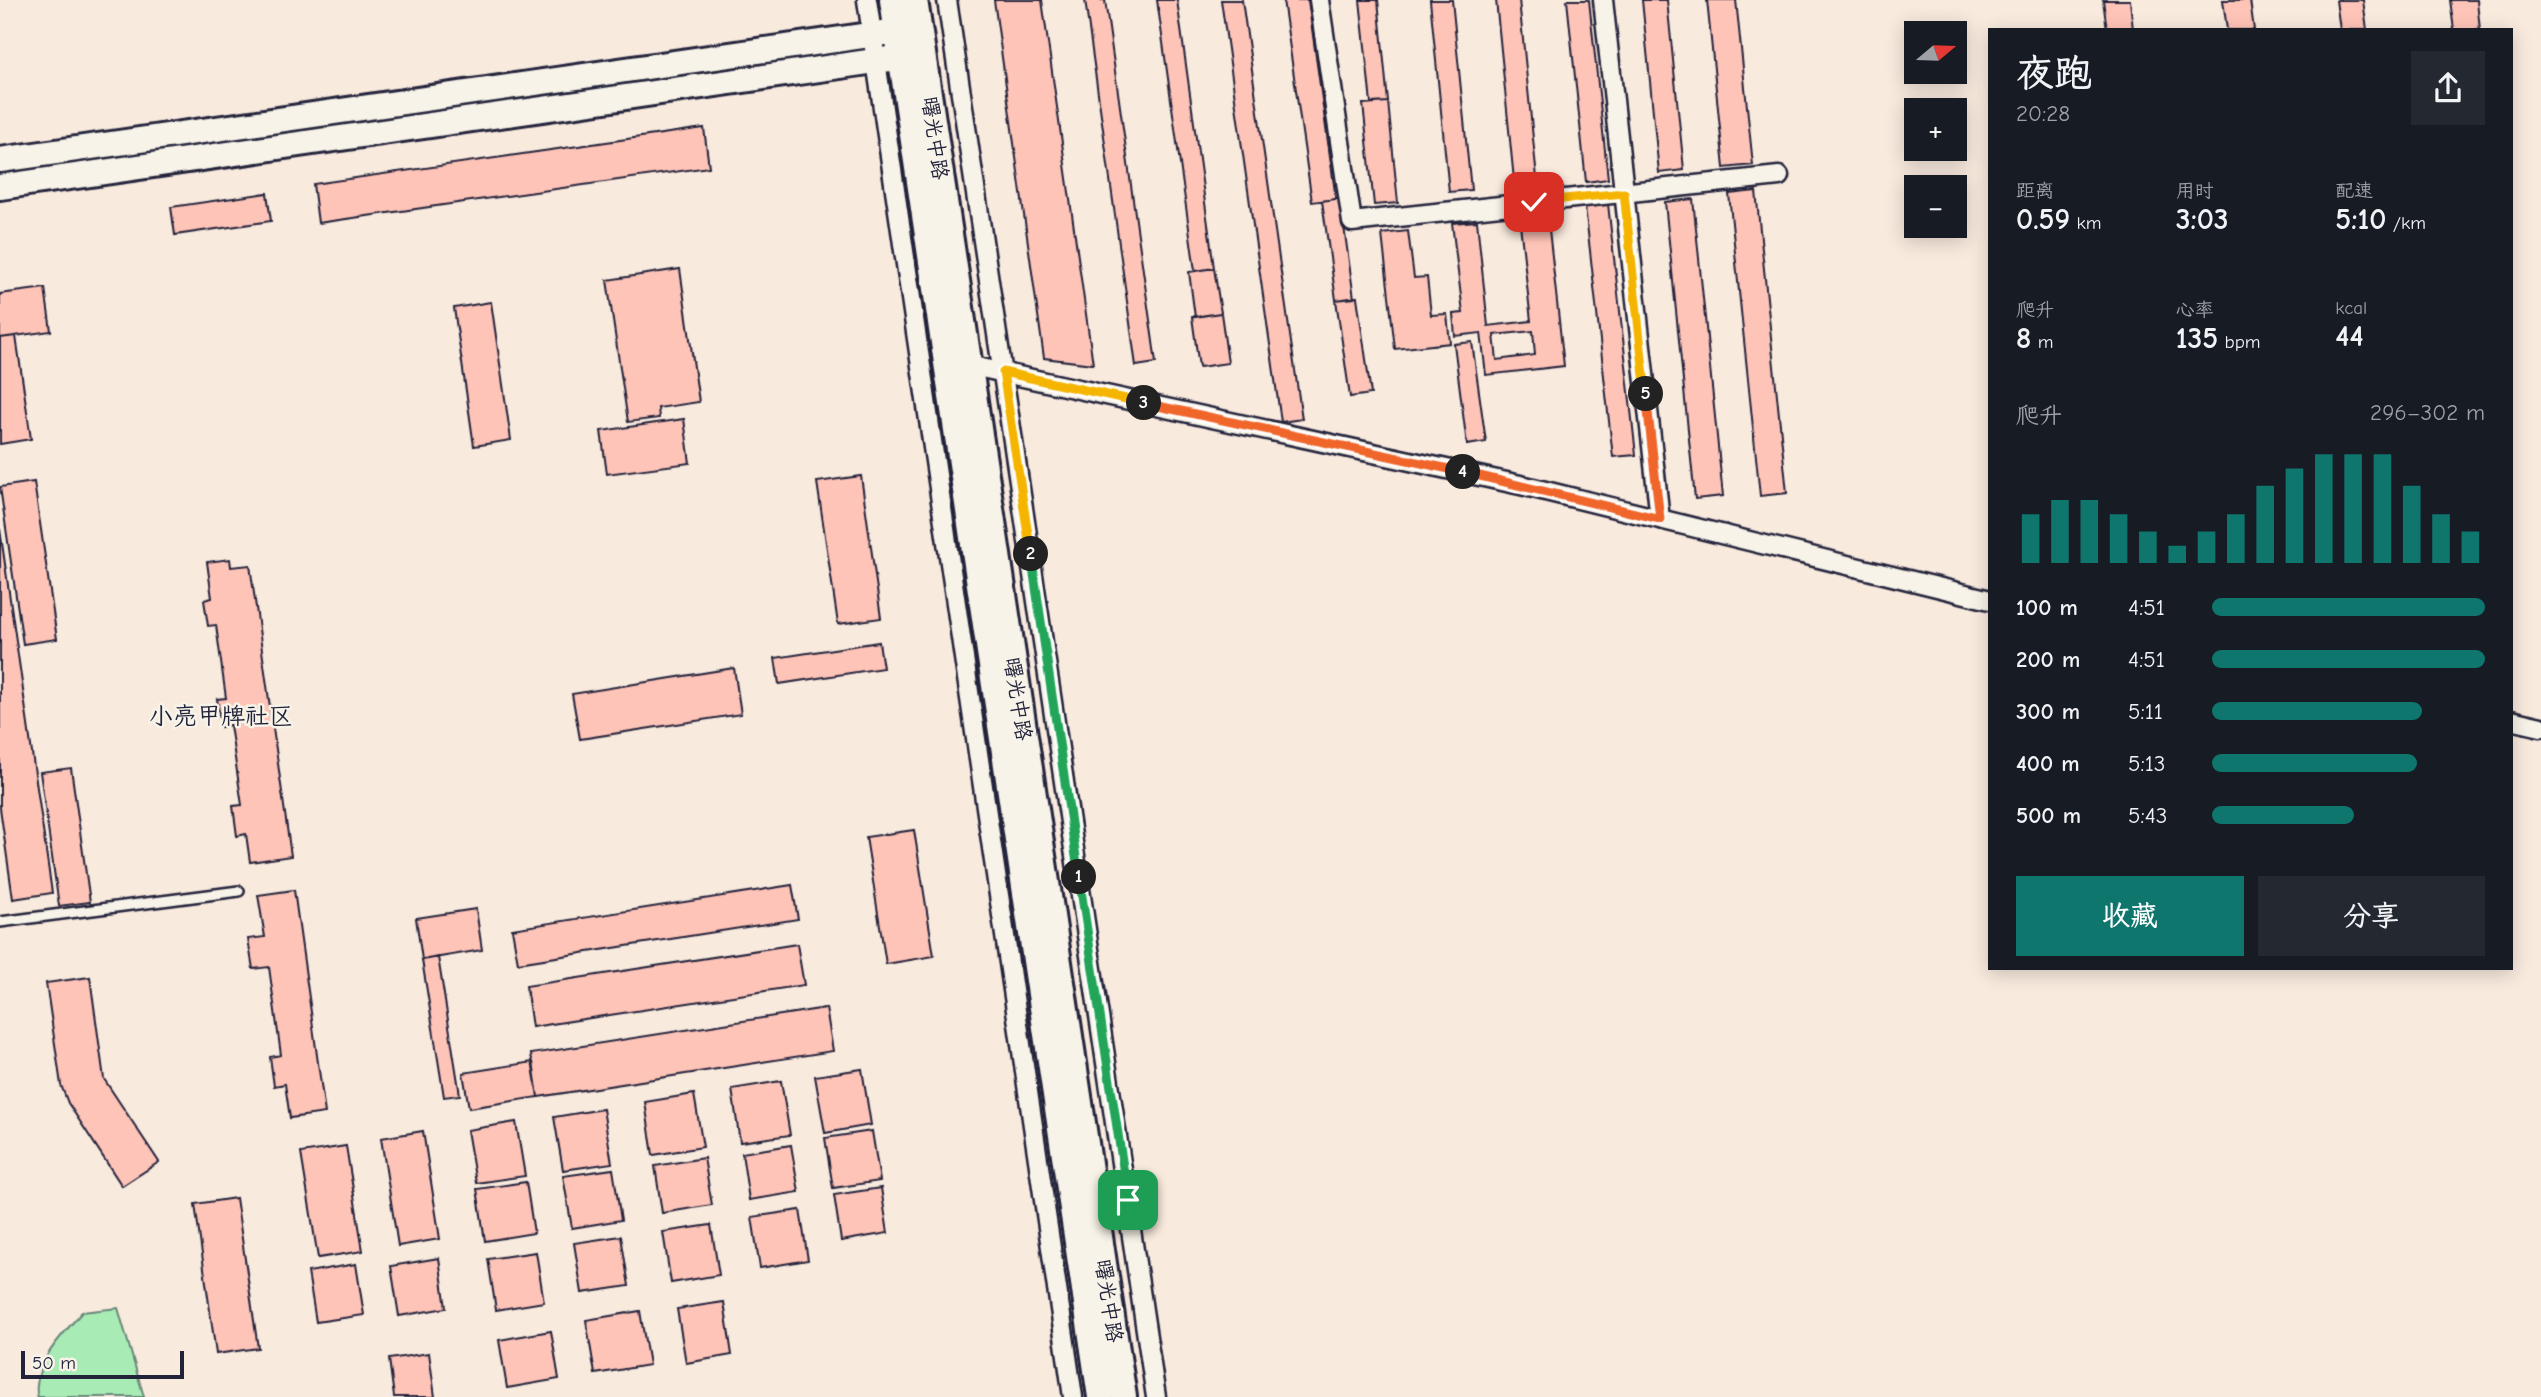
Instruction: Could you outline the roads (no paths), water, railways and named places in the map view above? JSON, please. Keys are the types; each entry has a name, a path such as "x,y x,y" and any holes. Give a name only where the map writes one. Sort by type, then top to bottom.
{"main road":[{"name":"曙光中路","path":"892,0 908,30 912,56 1100,1397"},
{"name":"曙光中路","path":"908,30 915,0"},
{"path":"0,160 908,30"},
{"path":"0,187 912,56"},
{"name":"曙光中路","path":"912,56 968,365 1124,1397"}],"street":[{"path":"867,0 1073,1397"},
{"path":"947,0 1156,1397"},
{"path":"1319,0 1352,222 1779,176"},
{"path":"1603,0 1660,519"},
{"path":"968,365 1511,483 1988,600"},
{"path":"2513,720 2541,727"}],"lane":[{"path":"0,922 239,891"}],"district":[{"name":"小亮甲牌社区","path":"221,716"}]}
